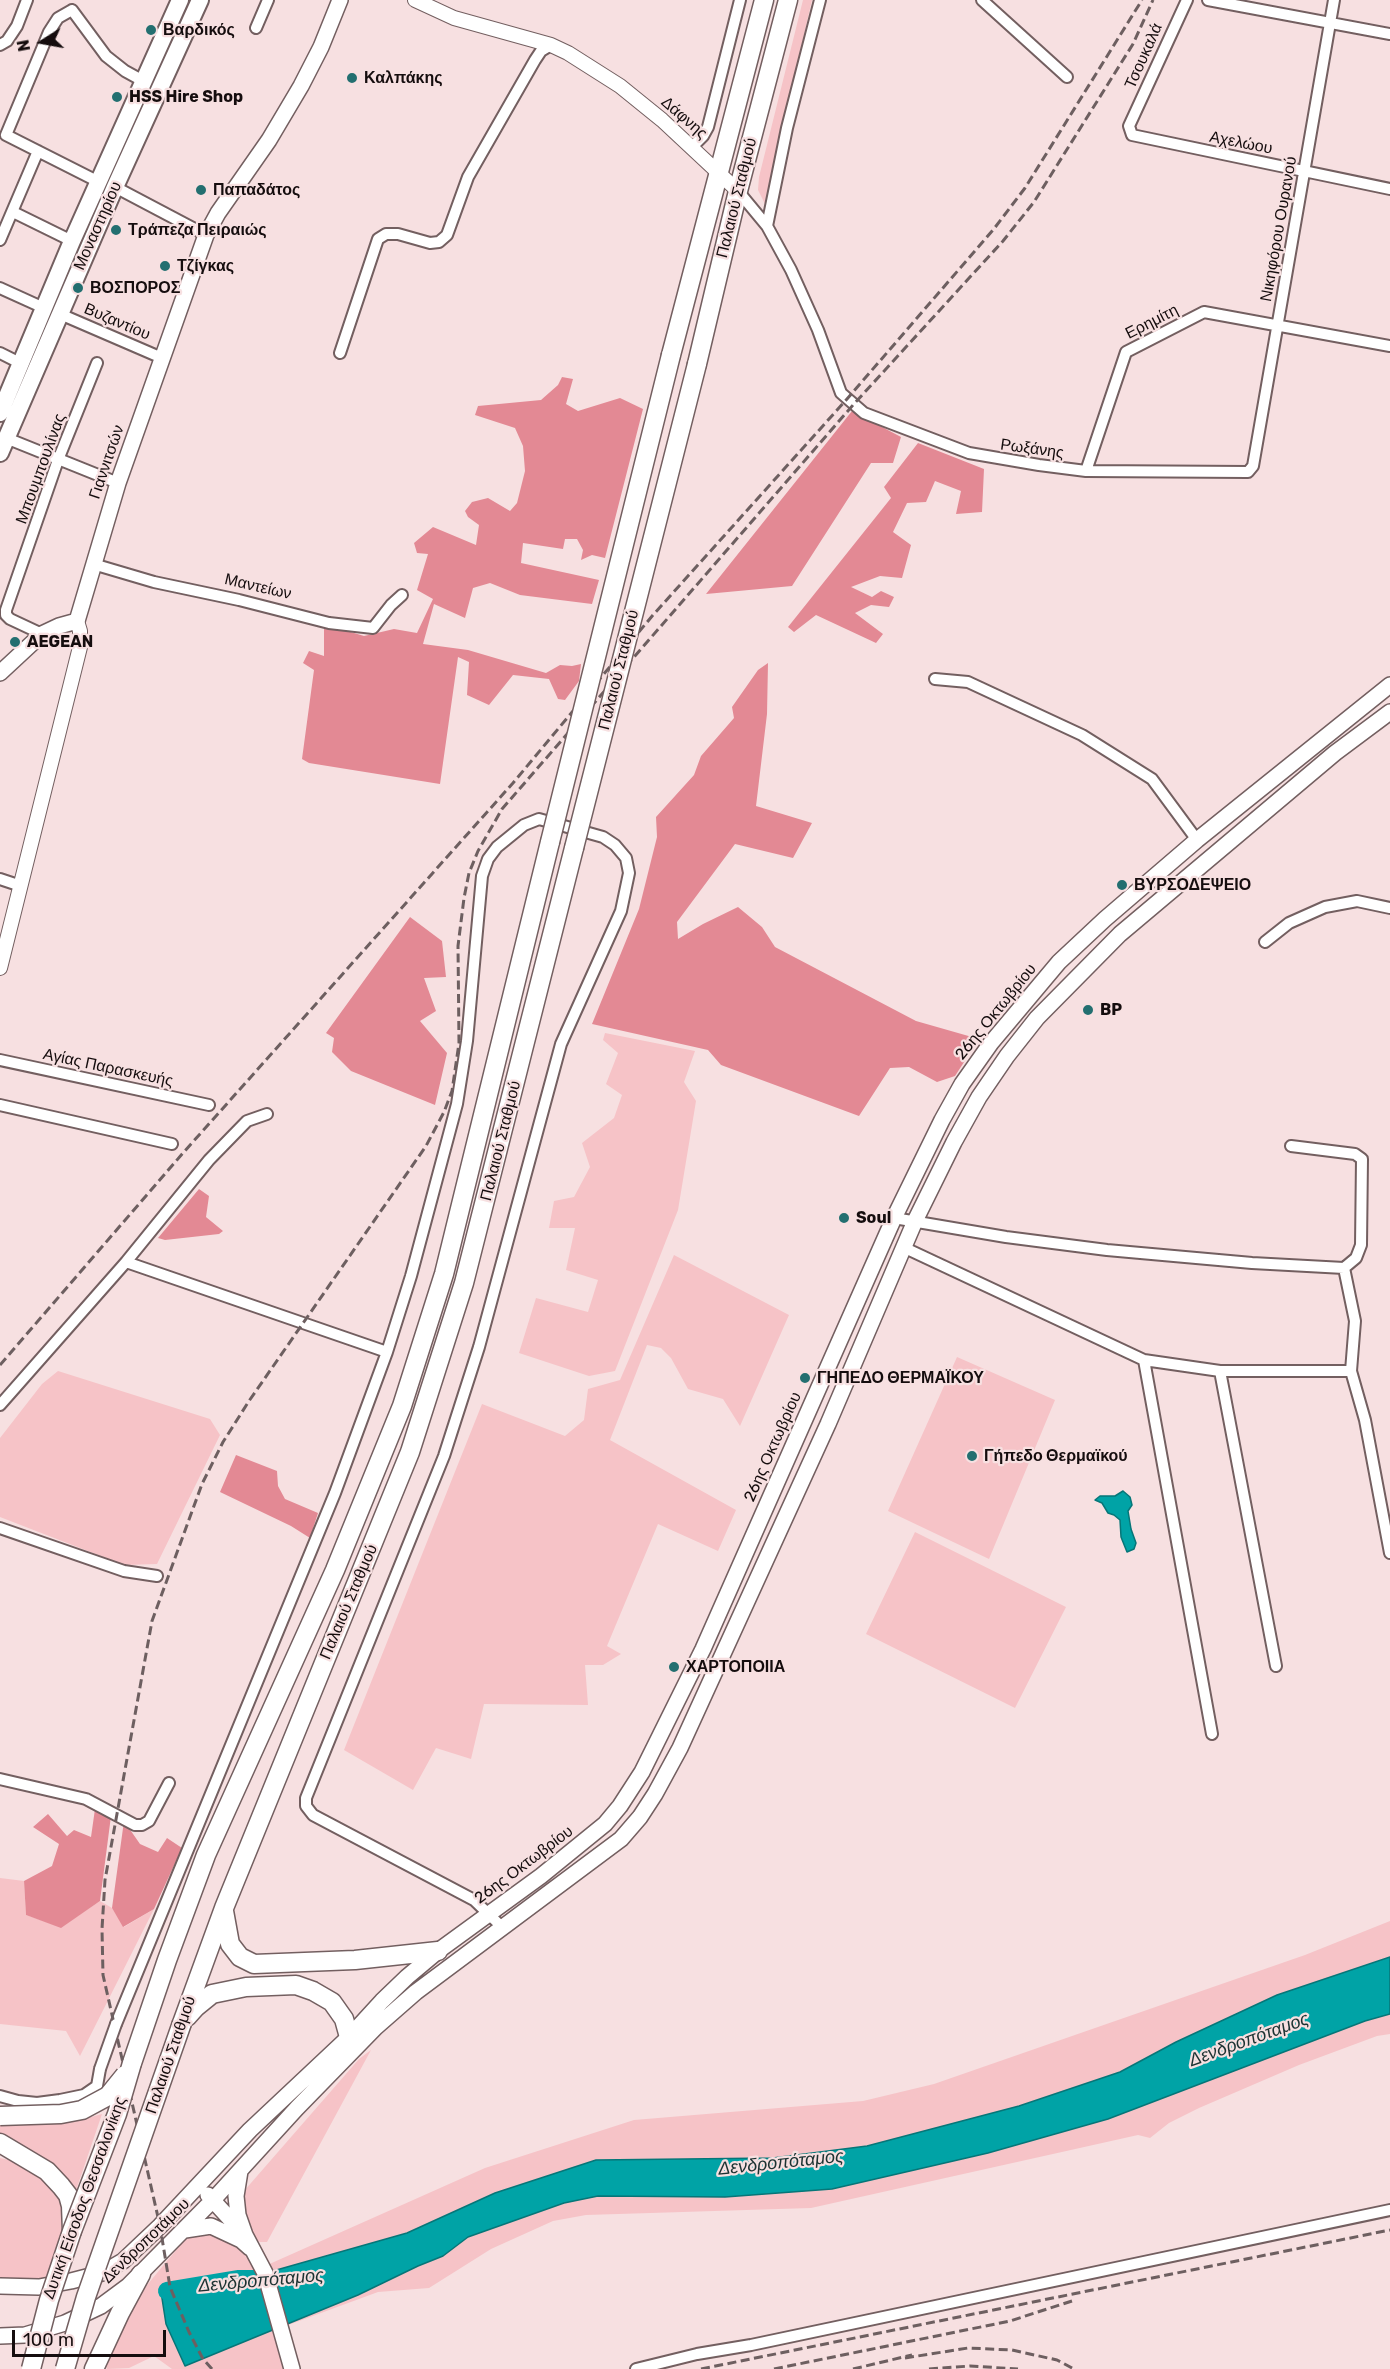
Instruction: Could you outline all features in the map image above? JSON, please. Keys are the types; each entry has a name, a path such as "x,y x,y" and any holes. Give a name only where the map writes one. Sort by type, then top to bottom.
{"highway":[{"name":"Παλαιού Σταθμού","path":"132,2063 190,1896 211,1844 336,1570 402,1406 444,1274 670,355 764,0"},
{"name":"Παλαιού Σταθμού","path":"65,2369 86,2297 224,1908 360,1577 413,1440 464,1283 698,364 738,191 788,0"},
{"path":"224,1908 230,1944 240,1957 254,1964 355,1960 438,1951"},
{"path":"182,2023 212,1994 246,1987 296,1985 313,1991 332,2002 344,2019 349,2037"},
{"path":"0,2116 61,2114 90,2107 117,2087 132,2063"},
{"name":"Δυτική Είσοδος Θεσσαλονίκης","path":"31,2369 49,2300 72,2231 117,2114 132,2063"},
{"path":"0,2143 47,2171 68,2195 73,2218 72,2231"},
{"path":"0,2151 25,2157"},
{"path":"94,2369 141,2274"}],"main road":[{"name":"Μοναστηρίου","path":"3,446 60,314 145,82 180,0"},
{"name":"Μοναστηρίου","path":"0,413 72,241 107,185 200,0"},
{"name":"Γιαννιτσών","path":"77,621 118,483 206,235 218,213 269,140 301,86 340,0"},
{"path":"0,673 42,634 77,621"},
{"name":"26ης Οκτωβρίου","path":"197,2184 250,2130 349,2037 382,2001 438,1951 541,1876 605,1824 642,1773 703,1649 894,1218 962,1084 1011,1016 1059,962 1105,919 1197,840 1390,685"},
{"path":"213,2200 297,2108 376,2027 416,1992 621,1839 640,1816 680,1748 905,1248 915,1221 966,1118 1007,1056 1037,1018 1120,934 1335,753 1390,712"},
{"path":"1372,726 1390,727"},
{"path":"240,2171 236,2206 244,2235"},
{"path":"197,2184 244,2235 255,2252 265,2273 292,2369"},
{"name":"Δενδροποτάμου","path":"0,2286 23,2288 50,2285 87,2277 109,2269 123,2261 142,2244 197,2184"},
{"name":"Δενδροποτάμου","path":"0,2336 25,2336 65,2323 101,2306 141,2274 213,2200"},
{"path":"185,2230 211,2226 241,2240 255,2252"}],"street":[{"path":"0,45 7,41 17,26 27,0"},
{"path":"256,28 268,0"},
{"name":"Δάφνης","path":"415,0 454,18 551,45 620,86 692,147 738,191 767,226 791,270 833,370"},
{"path":"692,147 708,127 740,0"},
{"path":"767,226 787,128 820,0"},
{"path":"982,0 1067,77"},
{"name":"Τσουκαλά","path":"1130,125 1186,0"},
{"path":"1208,0 1390,34"},
{"name":"Νικηφόρου Ουρανού","path":"1254,463 1334,0"},
{"path":"145,82 125,71 106,56 73,5 58,18 49,32 6,135 206,235"},
{"path":"340,353 378,239 386,234 398,234 430,243 439,242 447,235 468,177 535,60 541,51 551,45"},
{"name":"Αχελώου","path":"1130,125 1130,132 1135,136 1390,189"},
{"path":"0,240 38,152"},
{"path":"13,213 72,241"},
{"path":"0,288 44,308"},
{"name":"Ερημίτη","path":"1086,471 1126,352 1204,312 1390,346"},
{"name":"Βυζαντίου","path":"60,314 162,358"},
{"path":"0,353 20,363"},
{"name":"Μπουμπουλίνας","path":"42,634 10,619 6,612 58,460 97,363"},
{"name":"Ρωξάνης","path":"833,370 841,393 864,413 978,455 1086,471 1246,472 1251,471 1254,463"},
{"path":"3,446 58,460 118,483"},
{"name":"Μαντείων","path":"93,564 154,582 329,623 373,628 402,595"},
{"name":"Γιαννιτσών","path":"0,968 80,647 80,631 77,621"},
{"path":"935,679 968,682 1082,735 1152,779 1197,840"},
{"path":"0,2096 37,2103 84,2095 96,2086 116,2024 335,1493 387,1352 411,1276 457,1104 467,1041 482,876 488,859 507,837 524,825 539,819 603,837 615,844 626,858 629,873 621,911 561,1044 479,1347 444,1456 306,1798 306,1806 313,1815 474,1900 502,1927"},
{"path":"0,879 21,886"},
{"path":"1265,942 1289,923 1325,907 1357,901 1390,908"},
{"name":"Αγίας Παρασκευής","path":"0,1060 209,1105"},
{"path":"0,1105 172,1144"},
{"path":"0,1405 126,1262 209,1160 247,1121 267,1114"},
{"path":"894,1218 1006,1237 1107,1250 1344,1269 1356,1258 1361,1245 1362,1159 1355,1154 1291,1146"},
{"path":"905,1248 1144,1360 1220,1371 1351,1371"},
{"path":"126,1262 387,1352"},
{"path":"1344,1269 1355,1321 1351,1371 1365,1420 1390,1553"},
{"path":"1144,1360 1212,1734"},
{"path":"1220,1371 1276,1666"},
{"path":"0,1528 108,1566 138,1574 157,1576"},
{"path":"0,1779 86,1798 135,1825 142,1825 149,1821 169,1783"},
{"path":"636,2369 697,2354 751,2345 1390,2210"}],"shaded area":[{"path":"803,0 812,0 765,204 758,190 759,177"},
{"path":"562,377 573,379 566,404 578,411 620,398 643,409 605,558 592,555 581,560 583,550 577,539 565,539 563,549 523,543 521,563 599,580 592,604 520,595 490,583 473,588 465,618 434,604 423,644 468,650 546,673 560,665 581,664 579,681 565,700 558,699 549,679 513,675 489,705 467,695 469,662 458,657 440,784 309,763 302,759 314,670 303,663 309,651 324,656 324,624 364,636 394,629 417,633 433,599 417,590 428,554 417,553 414,543 433,527 476,545 479,525 468,517 465,511 472,502 488,498 510,511 517,503 525,471 523,446 515,428 475,415 478,406 541,400 558,385"},
{"path":"852,411 901,437 893,463 871,463 792,586 706,594"},
{"path":"918,443 984,469 982,512 956,514 961,491 935,481 926,502 907,503 893,532 911,545 902,578 880,576 851,587 872,597 881,591 894,597 889,607 871,605 855,613 883,634 876,643 816,615 794,632 788,627 891,498 884,487"},
{"path":"768,663 767,714 756,806 812,823 793,858 735,844 677,922 678,939 738,907 762,927 775,947 916,1021 979,1039 955,1076 937,1082 909,1067 890,1068 859,1116 721,1065 708,1050 592,1024 639,909 657,837 656,817 694,775 701,756 734,718 732,707 758,670"},
{"path":"410,917 442,941 446,977 424,978 436,1011 420,1021 447,1053 435,1105 351,1071 332,1052 334,1038 326,1033"},
{"path":"605,1033 695,1051 684,1082 696,1101 678,1210 615,1371 589,1376 519,1353 536,1298 588,1312 598,1280 566,1270 575,1228 549,1228 554,1201 574,1197 590,1167 582,1143 614,1118 622,1095 606,1084 618,1053 603,1040"},
{"path":"199,1189 209,1196 206,1217 223,1231 219,1234 165,1240 158,1238"},
{"path":"674,1255 789,1315 740,1426 723,1399 688,1389 671,1358 661,1348 647,1345 610,1440 736,1510 718,1551 658,1524 607,1646 621,1654 603,1665 585,1665 588,1705 484,1704 471,1759 436,1748 413,1790 344,1750 482,1404 565,1436 584,1420 588,1389 620,1380"},
{"name":"Γήπεδο Θερμαϊκού","path":"957,1357 1055,1400 989,1559 888,1511"},
{"path":"58,1371 210,1419 220,1435 157,1564 124,1565 0,1517 0,1438 42,1384"},
{"path":"236,1455 277,1471 278,1486 285,1499 318,1513 310,1538 291,1526 220,1492"},
{"path":"915,1532 1066,1607 1015,1708 866,1634"},
{"path":"95,1809 111,1816 100,1901 61,1928 26,1915 24,1881 52,1866 59,1844 33,1827 48,1814 67,1836 74,1830 91,1837"},
{"path":"124,1821 140,1844 158,1852 167,1838 182,1848 154,1909 123,1927 112,1908"},
{"path":"0,1878 24,1881 26,1915 61,1927 100,1901 112,1908 124,1927 154,1909 80,2056 66,2031 0,2024"},
{"path":"1390,1921 1390,2034 1377,2036 1299,2065 1199,2108 1169,2123 1150,2138 1138,2135 811,2208 586,2215 553,2221 491,2249 429,2288 378,2292 272,2331 285,2369 172,2369 154,2356 129,2368 107,2369 105,2364 134,2305 147,2285 190,2236 205,2231 228,2237 247,2253 256,2270 485,2168 634,2120 863,2101 934,2084 1305,1955"},
{"path":"371,2050 267,2242 260,2242 252,2238 243,2218 244,2191 359,2059"},
{"path":"102,2114 68,2214 66,2228 45,2279 0,2278 0,2158 14,2161 0,2148 0,2125 69,2123"}],"water":[{"path":"1123,1491 1130,1497 1132,1505 1128,1511 1136,1543 1134,1549 1127,1552 1121,1537 1120,1520 1108,1513 1102,1503 1095,1500 1100,1496 1115,1496"},
{"path":"1390,1957 1390,2014 1365,2021 1108,2119 988,2153 832,2189 725,2197 598,2196 564,2203 468,2237 443,2256 358,2295 185,2366 166,2324 161,2292 227,2284 407,2233 495,2193 596,2160 773,2158 867,2146 1019,2106 1120,2072 1176,2042 1277,1995"}],"waterway":[{"name":"Δενδροπόταμος","path":"167,2291 239,2279 269,2279"}],"railway":[{"path":"0,1365 183,1153 513,783 653,615 847,399 993,230 1025,188 1142,0"},
{"path":"212,2369 203,2359 189,2332 170,2287 160,2226 103,1975 102,1929 105,1880 152,1621 202,1484 223,1442 249,1401 426,1146 444,1112 452,1091 459,1043 458,946 464,898 469,873 478,851 502,809 853,405 1003,241 1034,202 1133,44 1153,0"},
{"path":"701,2369 1390,2230"},
{"path":"774,2369 1010,2321 1072,2301"},
{"path":"905,2358 968,2348 1012,2350 1057,2360 1074,2369"},
{"path":"853,2369 912,2355"},
{"path":"929,2369 970,2366 1018,2369"}],"place":[{"name":"Βαρδικός","path":"151,30"},
{"name":"Καλπάκης","path":"352,78"},
{"name":"HSS Hire Shop","path":"117,97"},
{"name":"Παπαδάτος","path":"201,190"},
{"name":"Τράπεζα Πειραιώς","path":"116,230"},
{"name":"Τζίγκας","path":"165,266"},
{"name":"ΒΟΣΠΟΡΟΣ","path":"78,288"},
{"name":"AEGEAN","path":"15,642"},
{"name":"ΒΥΡΣΟΔΕΨΕΙΟ","path":"1122,885"},
{"name":"BP","path":"1088,1010"},
{"name":"Soul","path":"844,1218"},
{"name":"ΓΗΠΕΔΟ ΘΕΡΜΑΪΚΟΥ","path":"805,1378"},
{"name":"Γήπεδο Θερμαϊκού","path":"972,1456"},
{"name":"ΧΑΡΤΟΠΟΙΙΑ","path":"674,1667"}]}
